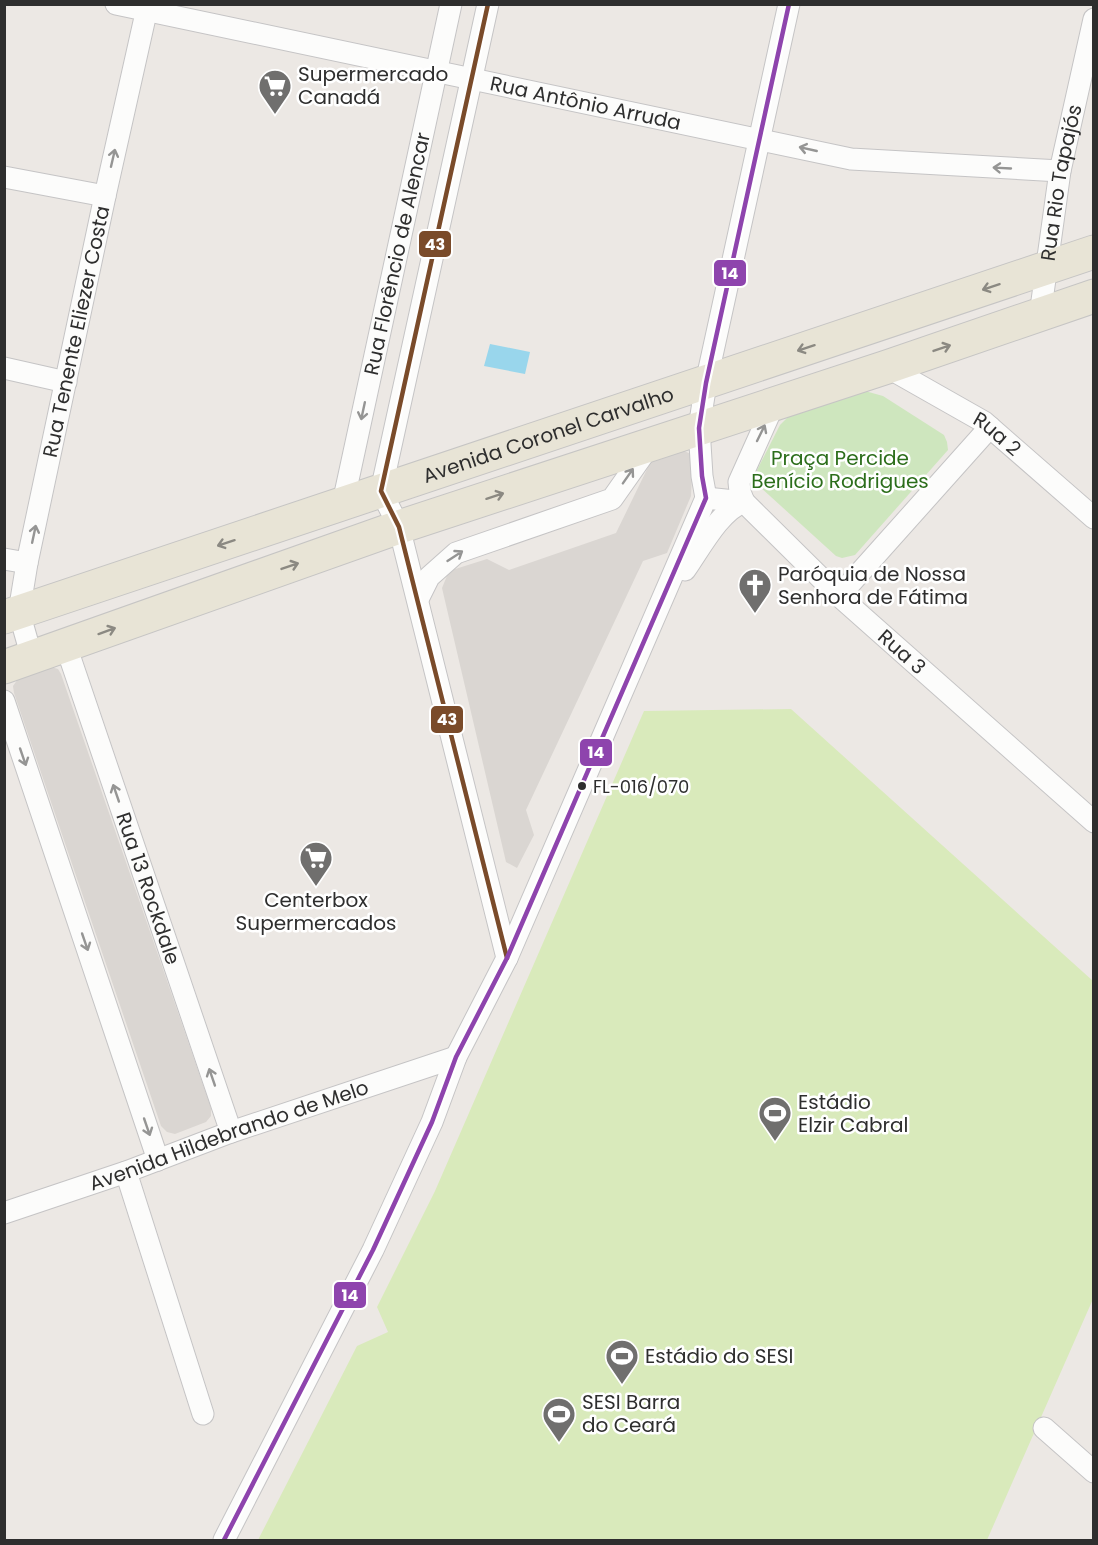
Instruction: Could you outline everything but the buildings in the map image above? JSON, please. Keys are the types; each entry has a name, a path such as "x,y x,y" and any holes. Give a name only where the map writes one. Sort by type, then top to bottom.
{"main road":[{"name":"Avenida Coronel Carvalho","path":"12,614 1094,252"},
{"name":"Avenida Coronel Carvalho","path":"18,663 399,527 887,367 1094,296"}],"street":[{"name":"Rua Antônio Arruda","path":"116,4 148,8 436,73 760,138 851,159 1060,171"},
{"name":"Rua Florêncio de Alencar","path":"343,503 451,4"},
{"name":"Rua Florêncio de Alencar","path":"381,491 488,4"},
{"path":"224,1540 373,1250 432,1122 456,1058 507,958 706,498 699,428 706,383 789,4"},
{"name":"Rua Tenente Eliezer Costa","path":"18,663 12,614 27,563 105,196 148,8"},
{"name":"Rua Rio Tapajós","path":"1040,315 1060,171 1094,19"},
{"path":"4,177 105,196"},
{"name":"Rua 2","path":"887,367 990,427 1094,518"},
{"path":"4,368 66,381"},
{"path":"744,502 739,482 774,404"},
{"path":"839,596 990,427"},
{"name":"Avenida Coronel Carvalho","path":"418,599 429,577 456,553 612,499 650,445"},
{"path":"381,491 399,527 507,958"},
{"path":"706,498 744,502"},
{"path":"670,584 682,573 726,513 735,505 744,502"},
{"name":"Rua 3","path":"744,502 839,596 1094,822"},
{"path":"4,559 27,563"},
{"name":"Rua 13 Rockdale","path":"66,646 231,1132"},
{"path":"4,701 158,1160"},
{"name":"Avenida Hildebrando de Melo","path":"4,1213 126,1172 231,1132 456,1058"},
{"path":"126,1172 203,1414"},
{"path":"1044,1428 1094,1472"}],"green space":[{"name":"Praça Percide Benício Rodrigues","path":"865,391 883,396 944,435 948,450 855,555 842,558 836,556 755,480 757,470 780,425 790,415"},
{"name":"Estádio Elzir Cabral","path":"791,709 1093,981 1093,1299 987,1540 258,1540 357,1346 388,1332 377,1307 435,1191 644,711"}],"shaded area":[{"path":"682,450 693,455 691,496 667,553 643,561 526,810 534,835 517,868 506,862 442,588 449,571 487,559 509,570 616,533 652,459"},
{"path":"48,666 58,669 61,674 211,1108 211,1116 206,1122 175,1134 167,1132 161,1126 14,693 13,686 20,676"}],"water":[{"path":"490,344 530,352 525,374 484,366"}],"transit line":[{"name":"43","path":"488,4 381,491 399,527 507,958"},
{"name":"14","path":"224,1540 373,1250 432,1122 456,1057 507,958 706,498 699,428 706,383 789,4"}],"place":[{"name":"Supermercado Canadá","path":"275,115"},
{"name":"Paróquia de Nossa Senhora de Fátima","path":"755,614"},
{"name":"FL-016/070","path":"582,786"},
{"name":"Centerbox Supermercados","path":"316,887"},
{"name":"Estádio Elzir Cabral","path":"775,1142"},
{"name":"Estádio do SESI","path":"622,1385"},
{"name":"SESI Barra do Ceará","path":"559,1443"}]}
